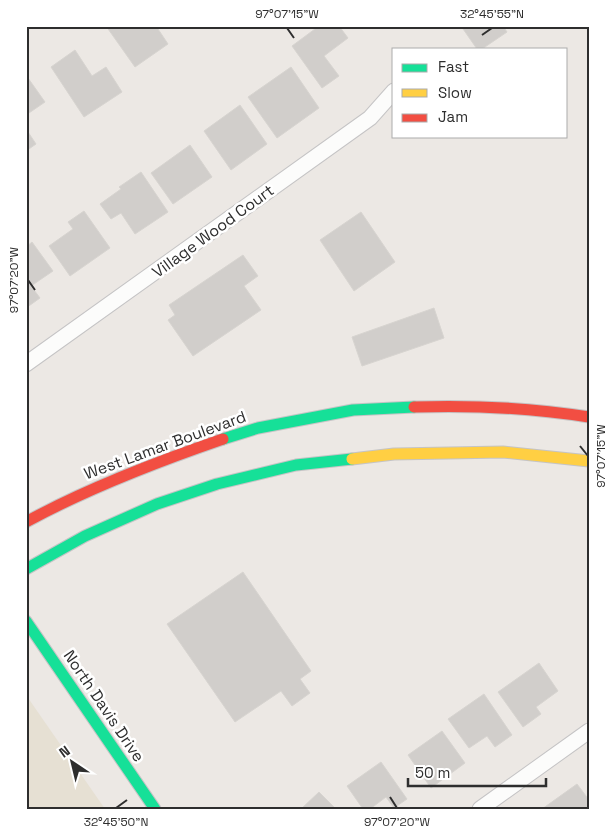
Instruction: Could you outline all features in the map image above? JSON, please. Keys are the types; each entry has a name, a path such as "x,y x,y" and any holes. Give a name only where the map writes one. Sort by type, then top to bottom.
{"main road":[{"name":"West Lamar Boulevard","path":"26,522 68,499 194,449 258,428 353,410 440,406 544,410 589,417"},
{"path":"26,570 85,536 157,504 217,484 296,466 394,454 503,452 589,461"},
{"name":"North Davis Drive","path":"26,621 155,809"}],"street":[{"name":"Village Wood Court","path":"26,364 370,118 392,93"},
{"path":"480,809 589,732"}],"shaded area":[{"path":"26,695 105,809 26,809"}],"building":[{"path":"106,26 156,26 168,44 135,67"},
{"path":"319,26 339,26 348,38 324,56 339,76 322,88 292,46"},
{"path":"461,26 503,26 507,32 483,48 476,48"},
{"path":"75,50 92,76 106,67 122,92 84,117 51,67"},
{"path":"291,67 319,108 277,138 248,97"},
{"path":"28,78 45,102 26,115 26,80"},
{"path":"240,105 267,144 231,170 204,131"},
{"path":"26,129 36,144 26,151"},
{"path":"190,145 212,177 173,204 151,173"},
{"path":"141,172 168,212 135,234 121,213 111,219 100,204 121,189 119,187"},
{"path":"84,211 110,248 70,276 49,246 73,229 68,222"},
{"path":"361,212 395,262 354,291 320,240"},
{"path":"32,242 53,271 31,286 40,298 26,308 26,247"},
{"path":"243,255 258,276 244,286 261,310 193,356 168,320 175,315 169,305"},
{"path":"434,308 444,338 362,366 352,337"},
{"path":"243,572 311,671 300,679 310,693 292,706 281,691 235,722 167,624"},
{"path":"539,663 558,691 536,707 541,714 523,727 498,692"},
{"path":"484,694 512,735 495,747 487,736 469,748 448,719"},
{"path":"442,731 465,763 431,788 408,755"},
{"path":"381,762 407,799 394,808 386,797 370,809 363,809 347,786"},
{"path":"577,784 589,800 589,809 542,809"},
{"path":"319,792 336,809 301,809"}],"traffic: fast":[{"path":"223,439 258,428 353,410 414,407"},
{"path":"26,569 85,536 157,504 217,484 296,465 352,459"},
{"path":"26,621 155,809"}],"traffic: slow":[{"path":"352,459 394,454 503,452 589,461"}],"traffic: jam":[{"path":"414,407 502,408 589,417"},
{"path":"26,522 123,476 223,439"}]}
